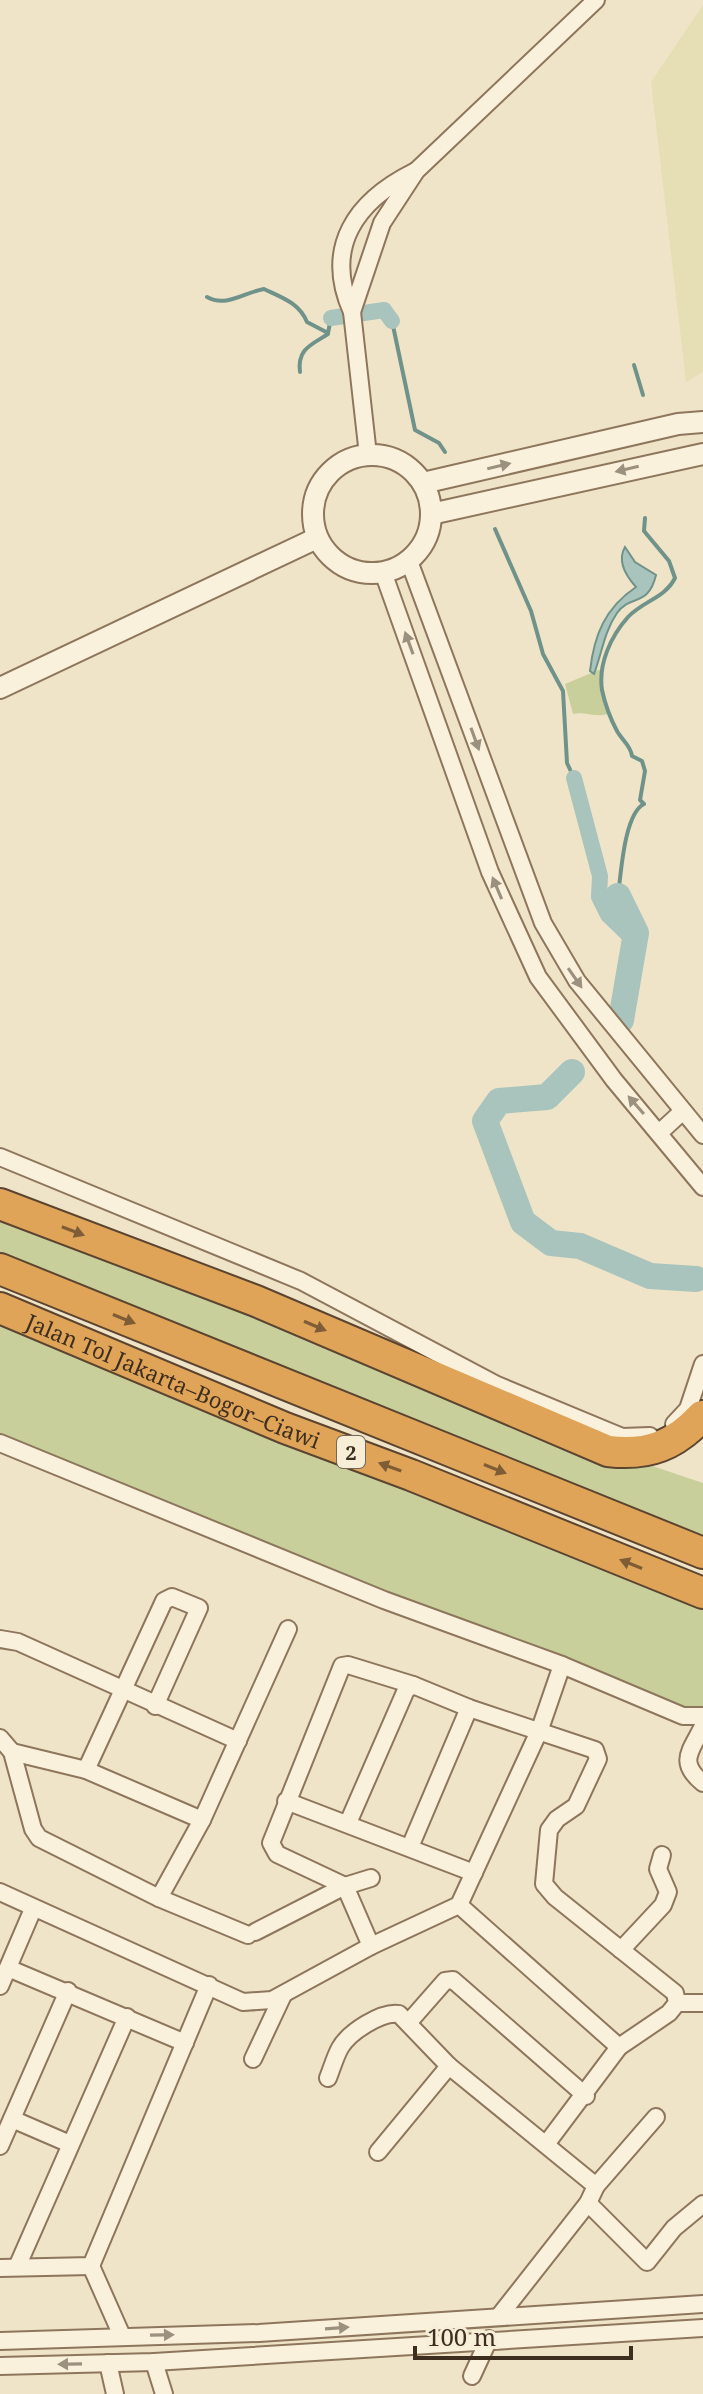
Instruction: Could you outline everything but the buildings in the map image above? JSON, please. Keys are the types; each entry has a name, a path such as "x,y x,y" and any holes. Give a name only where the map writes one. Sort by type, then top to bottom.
{"highway":[{"path":"0,1204 256,1301 608,1451 633,1452 661,1448 681,1438 702,1414"},
{"name":"Jalan Tol Jakarta–Bogor–Ciawi","path":"0,1269 703,1553"},
{"name":"Jalan Tol Jakarta–Bogor–Ciawi","path":"0,1308 285,1428 411,1475 703,1593"}],"street":[{"path":"352,312 382,223 416,171 596,0"},
{"path":"368,455 352,312 343,293 341,258 346,237 361,209 384,187 416,171"},
{"path":"346,237 373,250"},
{"path":"423,483 678,424 703,422"},
{"path":"431,514 703,454"},
{"path":"368,455 399,461 423,483 431,514 421,548 409,561 383,572 362,573 342,566 326,552 317,538 313,506 318,491 338,466 368,455"},
{"path":"0,688 317,538"},
{"path":"409,561 543,923 577,981 703,1135"},
{"path":"383,572 490,872 519,942 556,1006 703,1187"},
{"path":"659,1133 683,1111"},
{"path":"0,1157 301,1281 497,1385 622,1437 644,1438 675,1423 688,1409 703,1364"},
{"path":"0,1443 384,1600 562,1665 683,1716 703,1716"},
{"path":"86,1770 165,1600 172,1597 196,1605 198,1614 155,1706"},
{"path":"159,1898 202,1820 288,1629"},
{"path":"0,1639 18,1642 238,1741"},
{"path":"371,1946 345,1886 272,1849 271,1843 342,1666 348,1665 413,1685 469,1708 589,1746 598,1754 576,1806 557,1819 549,1830 545,1886 675,1993 677,2003 669,2013 619,2047 586,2096 547,2143"},
{"path":"0,1892 249,2003 283,1995 371,1946 459,1905 540,1729 562,1665"},
{"path":"348,1823 406,1690 413,1685"},
{"path":"410,1847 469,1708"},
{"path":"703,1726 687,1762 688,1769 703,1783"},
{"path":"0,1738 12,1752 36,1835 159,1898 251,1933 345,1886 371,1878"},
{"path":"12,1752 86,1770 202,1820"},
{"path":"286,1801 474,1873"},
{"path":"621,1950 663,1905 668,1892 666,1879 658,1869 662,1855"},
{"path":"459,1905 619,2047"},
{"path":"0,1986 33,1909"},
{"path":"8,1968 185,2043"},
{"path":"409,2022 445,1981 453,1980 586,2096"},
{"path":"122,2336 91,2266 209,1985"},
{"path":"0,2146 68,1991"},
{"path":"253,2059 283,1995"},
{"path":"677,2003 703,2003"},
{"path":"328,2078 341,2046 389,2013 399,2014 449,2066 596,2186"},
{"path":"17,2267 127,2017"},
{"path":"378,2152 449,2066"},
{"path":"500,2315 588,2203 596,2186 656,2117"},
{"path":"12,2119 70,2144"},
{"path":"588,2203 647,2262 674,2228 703,2204"},
{"path":"0,2268 91,2266"},
{"path":"0,2341 259,2333 703,2304"},
{"path":"0,2366 154,2362 703,2328"},
{"path":"259,2333 260,2356"},
{"path":"472,2376 489,2339"},
{"path":"154,2362 164,2394"},
{"path":"108,2363 115,2394"}],"shaded area":[{"path":"703,5 703,372 686,382 651,82"}],"green space":[{"path":"601,669 601,689 608,714 573,714 565,684"},
{"path":"0,1203 608,1451 703,1483 703,1545 0,1269"},
{"path":"0,1308 703,1593 703,1716 683,1716 0,1442"}],"water":[{"path":"625,547 635,562 656,575 644,597 627,604 617,613 606,635 594,674 590,671 592,658 603,623 616,604 636,587 624,568 622,558"}],"waterway":[{"path":"207,297 221,301 264,289 290,302 300,310 307,322 328,333 331,318"},
{"path":"331,318 384,310 392,321"},
{"path":"392,321 415,430 439,443 445,452"},
{"path":"300,372 303,353 328,334"},
{"path":"634,365 643,395"},
{"path":"618,896 628,832 637,810 644,804 640,800 645,771 642,761 632,756 612,721 602,690 602,670 611,642 628,617 666,590 675,578 669,561 644,531 645,518"},
{"path":"495,529 531,611 543,654 563,691 567,763 574,778"},
{"path":"574,778 600,876 599,897 608,915 636,942"},
{"path":"618,896 636,933 621,1020"},
{"path":"572,1072 547,1097 499,1101 485,1121 523,1222 551,1243 580,1246 650,1276 696,1279"}]}
